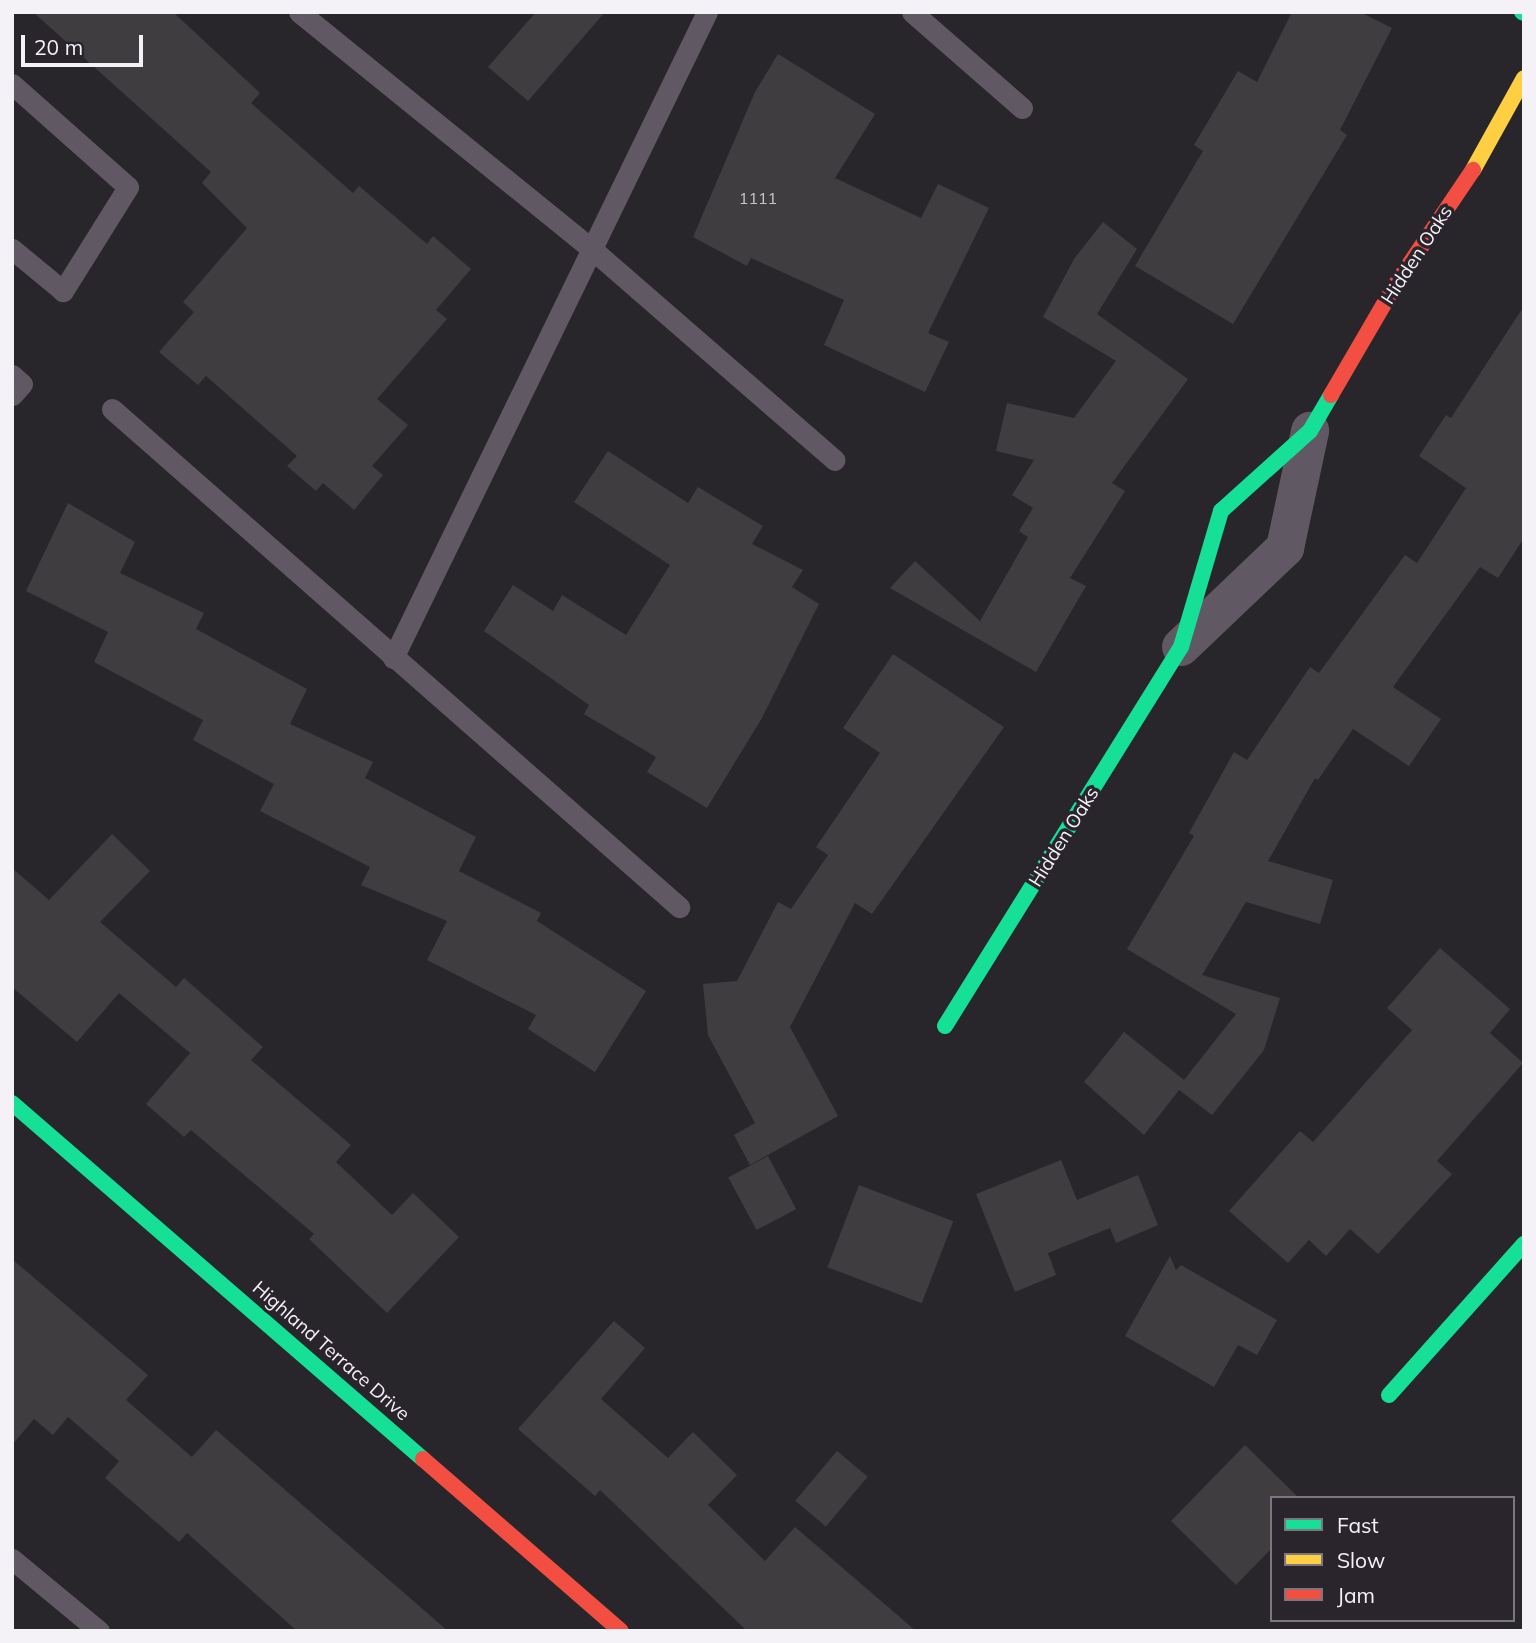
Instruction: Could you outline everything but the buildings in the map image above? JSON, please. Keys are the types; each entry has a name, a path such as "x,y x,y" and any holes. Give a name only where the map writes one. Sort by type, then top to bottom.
{"street":[{"name":"Hidden Oaks","path":"945,1026 1181,647 1285,548 1310,432 1392,290 1493,140 1524,78"},
{"name":"Hidden Oaks","path":"1181,647 1221,512 1310,432"},
{"name":"Highland Terrace Drive","path":"12,1103 621,1631"},
{"path":"1389,1395 1524,1244"}],"lane":[{"path":"299,12 593,250 835,460"},
{"path":"393,658 706,12"},
{"path":"912,12 1022,108"},
{"path":"12,84 128,187 63,291 12,249"},
{"path":"12,375 22,384 12,395"},
{"path":"112,409 679,907"},
{"path":"12,1559 99,1631"}],"traffic: fast":[{"path":"945,1026 1181,647 1221,511 1310,431 1331,395"},
{"path":"12,1103 423,1459"},
{"path":"1389,1395 1524,1244"}],"traffic: slow":[{"path":"1473,170 1524,78"}],"traffic: jam":[{"path":"1331,395 1392,290 1473,170"},
{"path":"423,1459 621,1631"}]}
